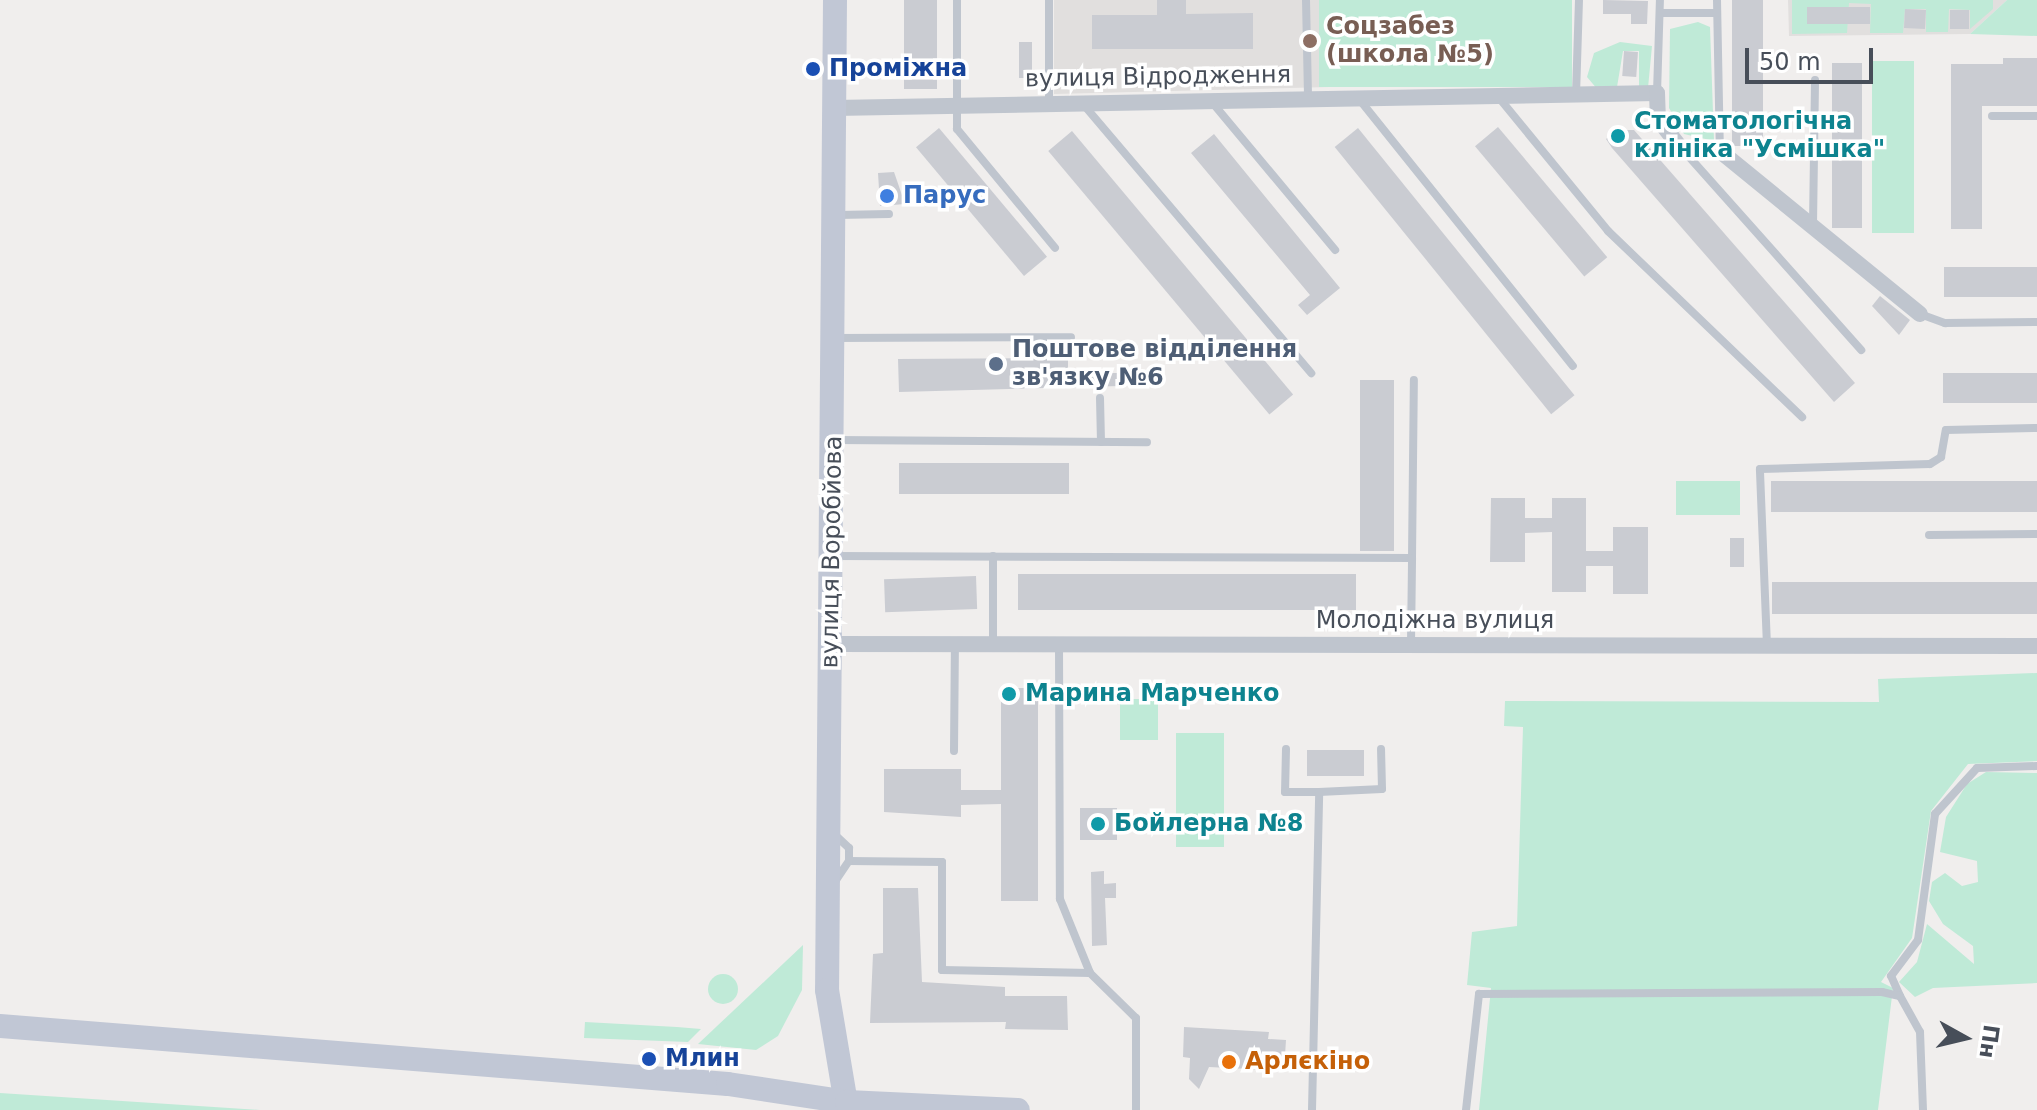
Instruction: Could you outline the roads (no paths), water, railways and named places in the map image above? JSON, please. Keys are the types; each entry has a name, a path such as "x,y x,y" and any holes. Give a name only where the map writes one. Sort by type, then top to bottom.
{"main road":[{"name":"вулиця Воробйова","path":"835,0 833,556 826,827 828,1006 847,1106"},
{"path":"0,1026 728,1084 847,1106 1018,1110"}],"street":[{"name":"вулиця Відродження","path":"834,108 1308,98 1500,99 1657,93"},
{"path":"1657,93 1658,119 1682,150 1720,151 1920,314"},
{"name":"Молодіжна вулиця","path":"832,644 2037,646"}],"lane":[{"path":"957,0 957,129 1055,248"},
{"path":"1049,0 1049,103"},
{"path":"1306,0 1308,98"},
{"path":"1576,96 1579,0"},
{"path":"1657,93 1660,0"},
{"path":"1717,0 1720,151"},
{"path":"1660,13 1717,13"},
{"path":"1813,226 1815,80"},
{"path":"1358,98 1573,366"},
{"path":"1500,99 1608,231 1802,417"},
{"path":"1211,100 1335,250"},
{"path":"1083,103 1311,373"},
{"path":"1992,116 2037,116"},
{"path":"1682,150 1861,350"},
{"path":"835,215 889,214"},
{"path":"1920,314 1945,323 2037,322"},
{"path":"834,338 1071,337"},
{"path":"1411,645 1414,380"},
{"path":"1100,398 1101,442"},
{"path":"1767,646 1760,469 1930,464 1941,457 1946,430 2037,428"},
{"path":"834,440 1147,442"},
{"path":"1929,535 2037,534"},
{"path":"833,556 1412,558"},
{"path":"993,556 993,645"},
{"path":"1059,645 1060,899 1090,973 1136,1018 1136,1110"},
{"path":"954,751 955,646"},
{"path":"1286,749 1285,792 1382,789 1381,749"},
{"path":"1923,1110 1920,1032 1891,976 1918,940 1935,814 1977,768 2037,766"},
{"path":"1312,1110 1319,792"},
{"path":"826,827 849,848 849,861 827,894"},
{"path":"849,861 942,862 942,970 1090,973"},
{"path":"1466,1110 1479,994 1900,996"}],"place":[{"name":"Соцзабез (школа №5)","path":"1310,41"},
{"name":"Проміжна","path":"813,69"},
{"name":"Стоматологічна клініка \"Усмішка\"","path":"1618,136"},
{"name":"Парус","path":"887,196"},
{"name":"Поштове відділення зв'язку №6","path":"996,364"},
{"name":"Марина Марченко","path":"1009,694"},
{"name":"Бойлерна №8","path":"1098,824"},
{"name":"Млин","path":"649,1059"},
{"name":"Арлєкіно","path":"1229,1062"}]}
